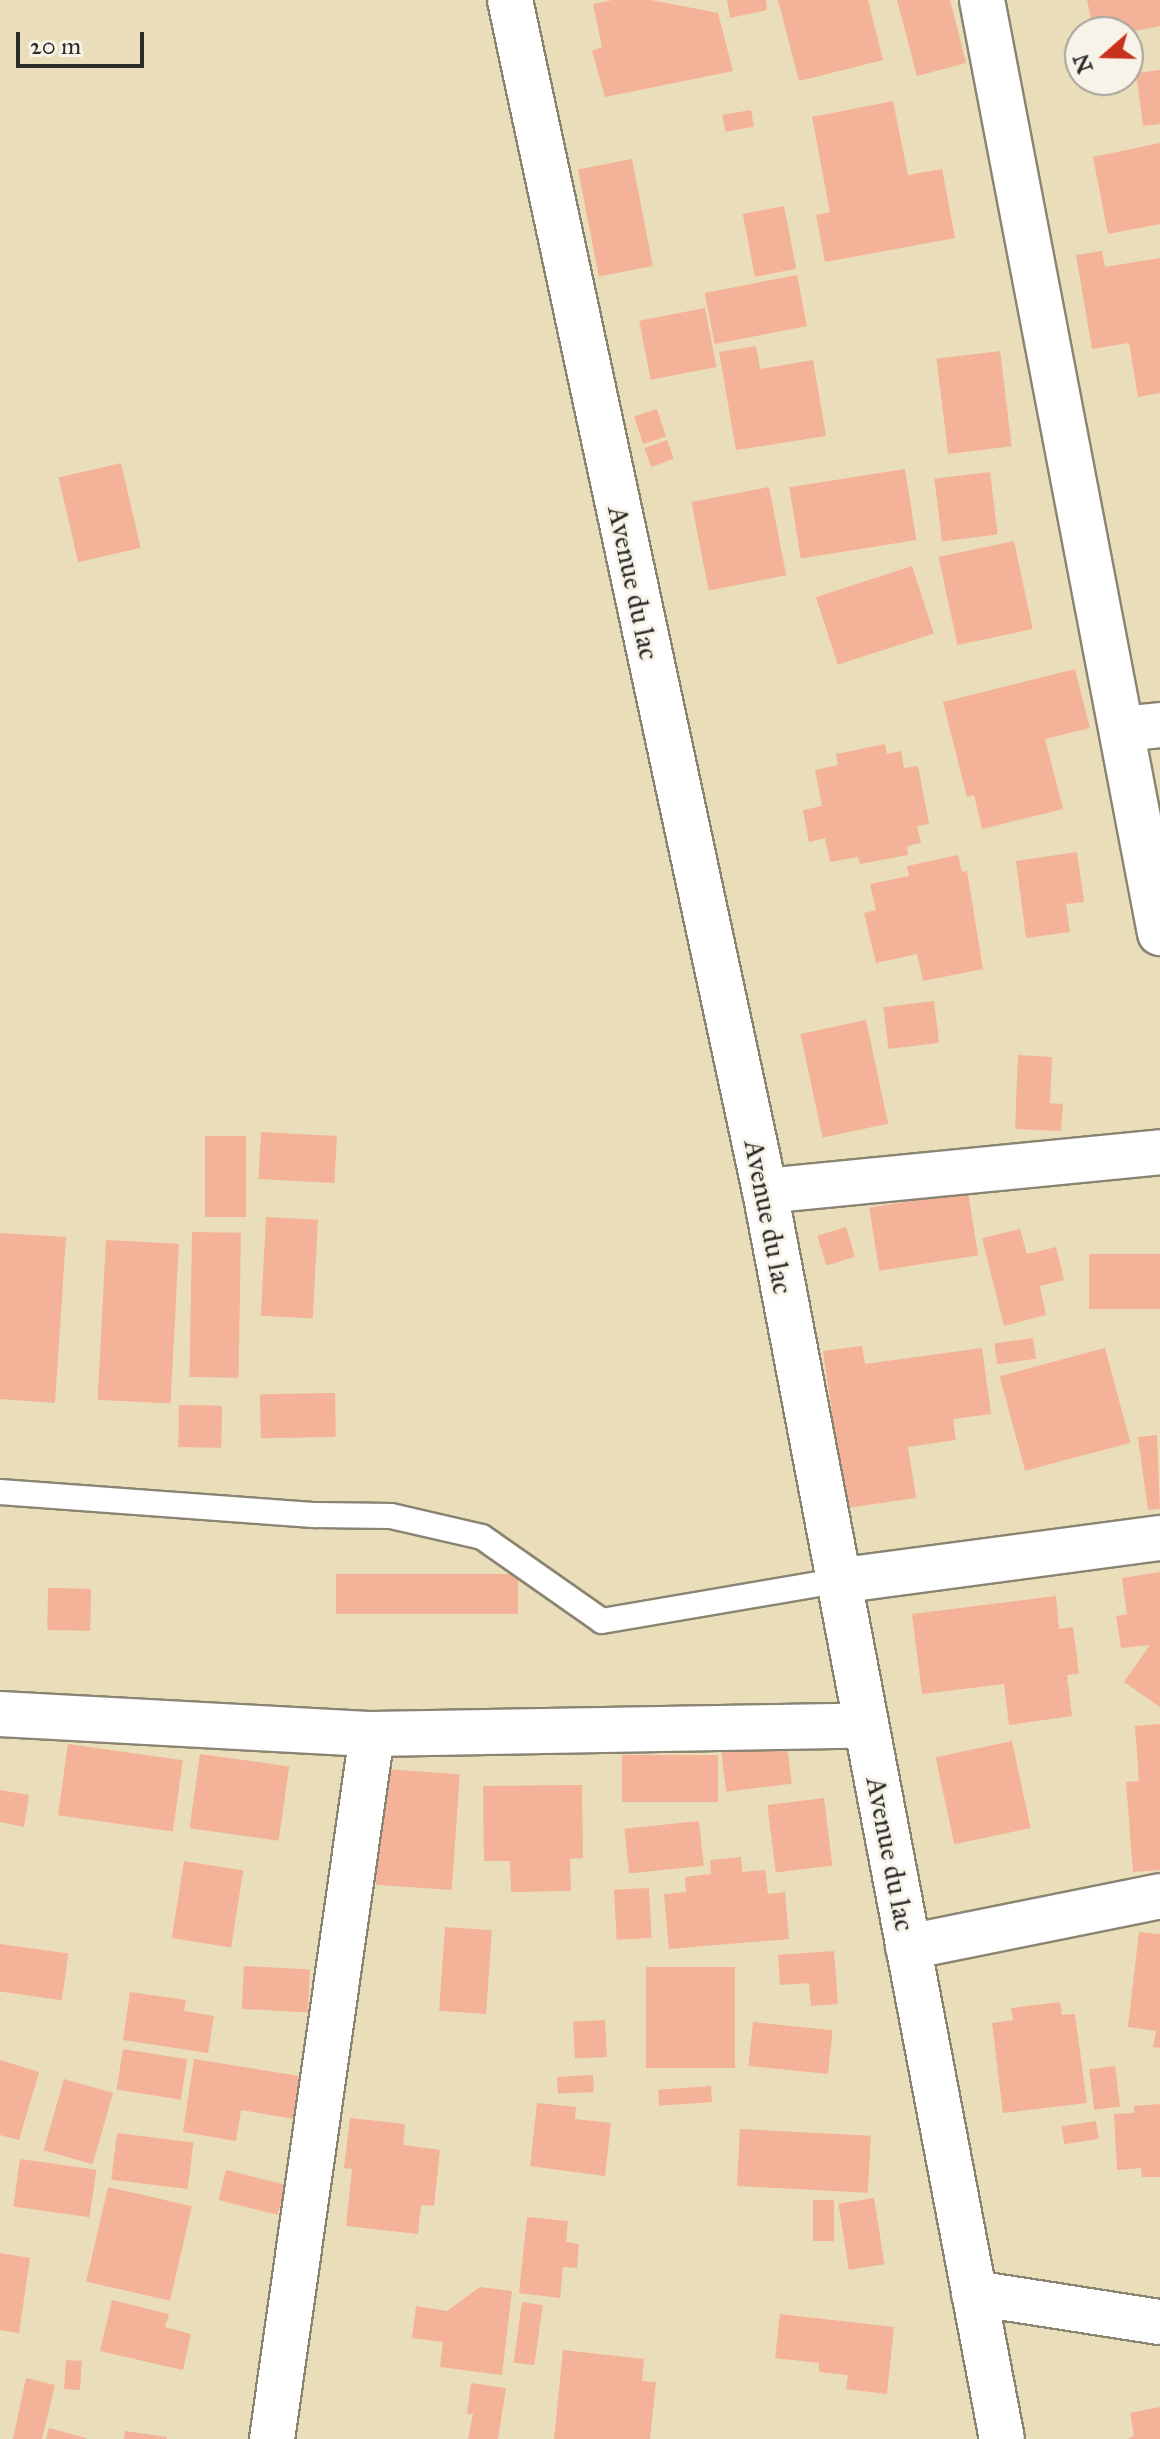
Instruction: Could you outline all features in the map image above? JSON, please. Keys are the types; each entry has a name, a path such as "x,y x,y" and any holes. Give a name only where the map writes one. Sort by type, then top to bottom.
{"street":[{"name":"Avenue du lac","path":"510,0 765,1191 1002,2439"},
{"path":"982,0 1141,727 1160,933"},
{"path":"765,1191 1160,1152"},
{"path":"837,1581 1160,1538"},
{"path":"2,1720 372,1734 865,1725"},
{"path":"272,2439 372,1734"},
{"path":"908,1947 1160,1896"},
{"path":"974,2293 1160,2322"}],"lane":[{"path":"0,1492 316,1515 391,1516 482,1537 602,1621 837,1581"}],"building":[{"path":"612,0 651,0 718,13 733,71 605,97 592,51 602,47 593,4"},
{"path":"727,0 766,0 767,10 730,18"},
{"path":"778,0 868,0 883,60 799,81"},
{"path":"897,0 950,0 966,63 917,76"},
{"path":"1087,0 1160,0 1160,26 1144,29 1144,16 1090,16"},
{"path":"1160,70 1160,124 1143,126 1139,96 1144,96 1144,72"},
{"path":"893,101 908,175 942,169 955,238 825,262 816,215 830,212 812,117"},
{"path":"751,110 754,127 725,132 722,115"},
{"path":"1160,143 1160,224 1108,234 1093,157"},
{"path":"632,159 653,266 599,276 578,169"},
{"path":"784,206 796,269 755,277 743,214"},
{"path":"1102,251 1105,267 1160,258 1160,393 1138,397 1129,343 1092,349 1076,255"},
{"path":"797,275 807,326 715,344 705,293"},
{"path":"705,308 716,367 651,380 639,321"},
{"path":"756,346 760,369 813,360 826,436 736,450 719,352"},
{"path":"1000,351 1012,446 948,454 936,359"},
{"path":"657,409 666,437 643,444 634,416"},
{"path":"667,440 674,459 651,467 644,448"},
{"path":"121,463 141,548 78,562 59,477"},
{"path":"905,469 916,540 801,558 789,487"},
{"path":"990,472 998,535 942,541 934,479"},
{"path":"769,487 786,575 709,590 691,502"},
{"path":"1014,541 1033,629 957,645 939,557"},
{"path":"912,566 934,634 838,665 816,597"},
{"path":"1075,669 1090,728 1045,739 1063,809 982,829 974,795 967,797 943,702"},
{"path":"885,744 887,754 901,751 904,768 918,766 929,824 917,826 921,843 907,846 908,855 860,864 858,857 830,862 825,838 809,842 803,810 822,806 815,770 838,765 836,754"},
{"path":"1077,852 1084,902 1066,904 1070,932 1026,938 1016,861"},
{"path":"958,855 962,872 967,871 983,969 923,981 917,954 876,963 864,913 876,910 870,884 909,876 907,866"},
{"path":"934,1001 939,1043 888,1049 883,1007"},
{"path":"866,1020 888,1124 823,1138 800,1034"},
{"path":"1018,1055 1052,1057 1050,1103 1063,1104 1061,1131 1015,1129"},
{"path":"261,1132 337,1136 334,1183 259,1179"},
{"path":"205,1136 246,1136 246,1217 205,1217"},
{"path":"968,1192 978,1255 879,1271 869,1208"},
{"path":"266,1217 318,1220 313,1319 261,1316"},
{"path":"846,1227 855,1257 826,1265 817,1236"},
{"path":"1020,1229 1027,1254 1056,1247 1064,1280 1040,1286 1046,1315 1004,1326 982,1238"},
{"path":"192,1232 241,1233 238,1378 189,1377"},
{"path":"0,1233 66,1237 55,1403 0,1399"},
{"path":"106,1240 179,1244 171,1404 98,1400"},
{"path":"1089,1254 1160,1254 1160,1309 1089,1309"},
{"path":"1033,1338 1036,1359 997,1364 994,1343"},
{"path":"862,1346 865,1364 982,1348 991,1414 953,1419 956,1440 908,1447 916,1498 846,1508 823,1351"},
{"path":"1105,1348 1130,1443 1025,1471 1000,1376"},
{"path":"335,1393 336,1437 261,1438 260,1394"},
{"path":"179,1405 222,1406 221,1448 178,1447"},
{"path":"1157,1435 1160,1509 1148,1510 1138,1437"},
{"path":"1160,1572 1160,1707 1124,1682 1150,1645 1121,1648 1116,1616 1127,1614 1122,1578"},
{"path":"336,1574 518,1574 518,1614 336,1614"},
{"path":"48,1588 91,1589 90,1631 47,1630"},
{"path":"1056,1596 1059,1629 1073,1627 1079,1674 1067,1675 1072,1716 1009,1725 1004,1684 922,1694 912,1614"},
{"path":"1160,1724 1160,1870 1133,1872 1126,1782 1139,1781 1135,1726"},
{"path":"786,1737 792,1784 726,1792 720,1745"},
{"path":"1012,1741 1031,1828 954,1844 936,1757"},
{"path":"68,1744 183,1760 173,1831 58,1815"},
{"path":"200,1754 289,1767 279,1841 190,1828"},
{"path":"622,1755 718,1755 718,1802 622,1802"},
{"path":"384,1769 460,1774 452,1890 376,1885"},
{"path":"582,1785 583,1858 570,1859 571,1891 511,1892 510,1861 484,1861 483,1786"},
{"path":"0,1790 29,1795 24,1827 0,1822"},
{"path":"824,1798 832,1865 776,1872 767,1805"},
{"path":"699,1821 704,1866 629,1874 624,1829"},
{"path":"741,1857 742,1872 765,1870 768,1894 785,1892 789,1939 669,1949 664,1894 686,1892 685,1877 711,1874 710,1860"},
{"path":"184,1861 243,1870 231,1947 172,1938"},
{"path":"649,1888 652,1938 617,1940 614,1890"},
{"path":"445,1927 492,1930 486,2014 439,2011"},
{"path":"1139,1932 1160,1934 1160,2048 1153,2047 1156,2031 1128,2027"},
{"path":"0,1944 68,1954 62,2000 0,1991"},
{"path":"834,1951 838,2004 811,2006 809,1983 780,1985 778,1955"},
{"path":"244,1966 310,1969 308,2012 242,2009"},
{"path":"646,1967 735,1967 735,2068 646,2068"},
{"path":"130,1992 186,2000 184,2011 214,2016 208,2053 123,2040"},
{"path":"1060,2002 1062,2015 1075,2014 1087,2103 1003,2113 992,2023 1013,2020 1011,2008"},
{"path":"605,2020 607,2057 575,2059 573,2022"},
{"path":"753,2022 833,2030 828,2074 748,2066"},
{"path":"123,2049 187,2059 181,2100 117,2089"},
{"path":"194,2059 299,2076 293,2119 241,2110 236,2141 183,2132"},
{"path":"0,2060 39,2072 19,2140 0,2135"},
{"path":"1115,2066 1120,2107 1094,2110 1089,2069"},
{"path":"593,2075 594,2092 558,2094 557,2077"},
{"path":"64,2079 113,2093 93,2164 44,2150"},
{"path":"711,2086 712,2102 659,2106 658,2090"},
{"path":"537,2103 576,2107 575,2119 611,2123 605,2176 530,2166"},
{"path":"1160,2104 1160,2177 1142,2177 1141,2168 1117,2170 1114,2114 1134,2113 1134,2106"},
{"path":"350,2118 405,2124 403,2145 440,2150 434,2206 421,2205 418,2234 346,2226 352,2169 344,2168"},
{"path":"1096,2121 1099,2139 1064,2144 1061,2126"},
{"path":"740,2129 871,2136 868,2193 737,2186"},
{"path":"117,2133 193,2142 188,2189 111,2180"},
{"path":"20,2159 96,2170 90,2217 13,2207"},
{"path":"226,2170 285,2185 278,2215 219,2200"},
{"path":"108,2187 192,2206 170,2301 86,2282"},
{"path":"874,2198 884,2264 849,2270 838,2204"},
{"path":"813,2200 834,2200 834,2241 813,2241"},
{"path":"527,2217 568,2221 566,2242 579,2244 577,2268 563,2267 560,2298 519,2293"},
{"path":"0,2253 30,2258 19,2333 0,2330"},
{"path":"480,2287 512,2291 502,2375 440,2367 443,2342 412,2338 416,2306 447,2311"},
{"path":"112,2300 169,2314 165,2327 191,2334 183,2370 100,2351"},
{"path":"522,2302 543,2305 534,2365 514,2362"},
{"path":"780,2314 894,2327 887,2394 846,2389 848,2375 819,2372 819,2363 775,2358"},
{"path":"563,2350 644,2359 642,2381 656,2382 650,2439 554,2439"},
{"path":"66,2360 82,2361 80,2390 64,2389"},
{"path":"26,2378 55,2385 42,2439 13,2439"},
{"path":"471,2383 506,2388 498,2439 468,2439 473,2414 467,2414"},
{"path":"1160,2407 1160,2439 1127,2439 1134,2436 1130,2413"},
{"path":"49,2428 86,2438 86,2439 46,2439"},
{"path":"125,2431 167,2437 124,2439"}]}
